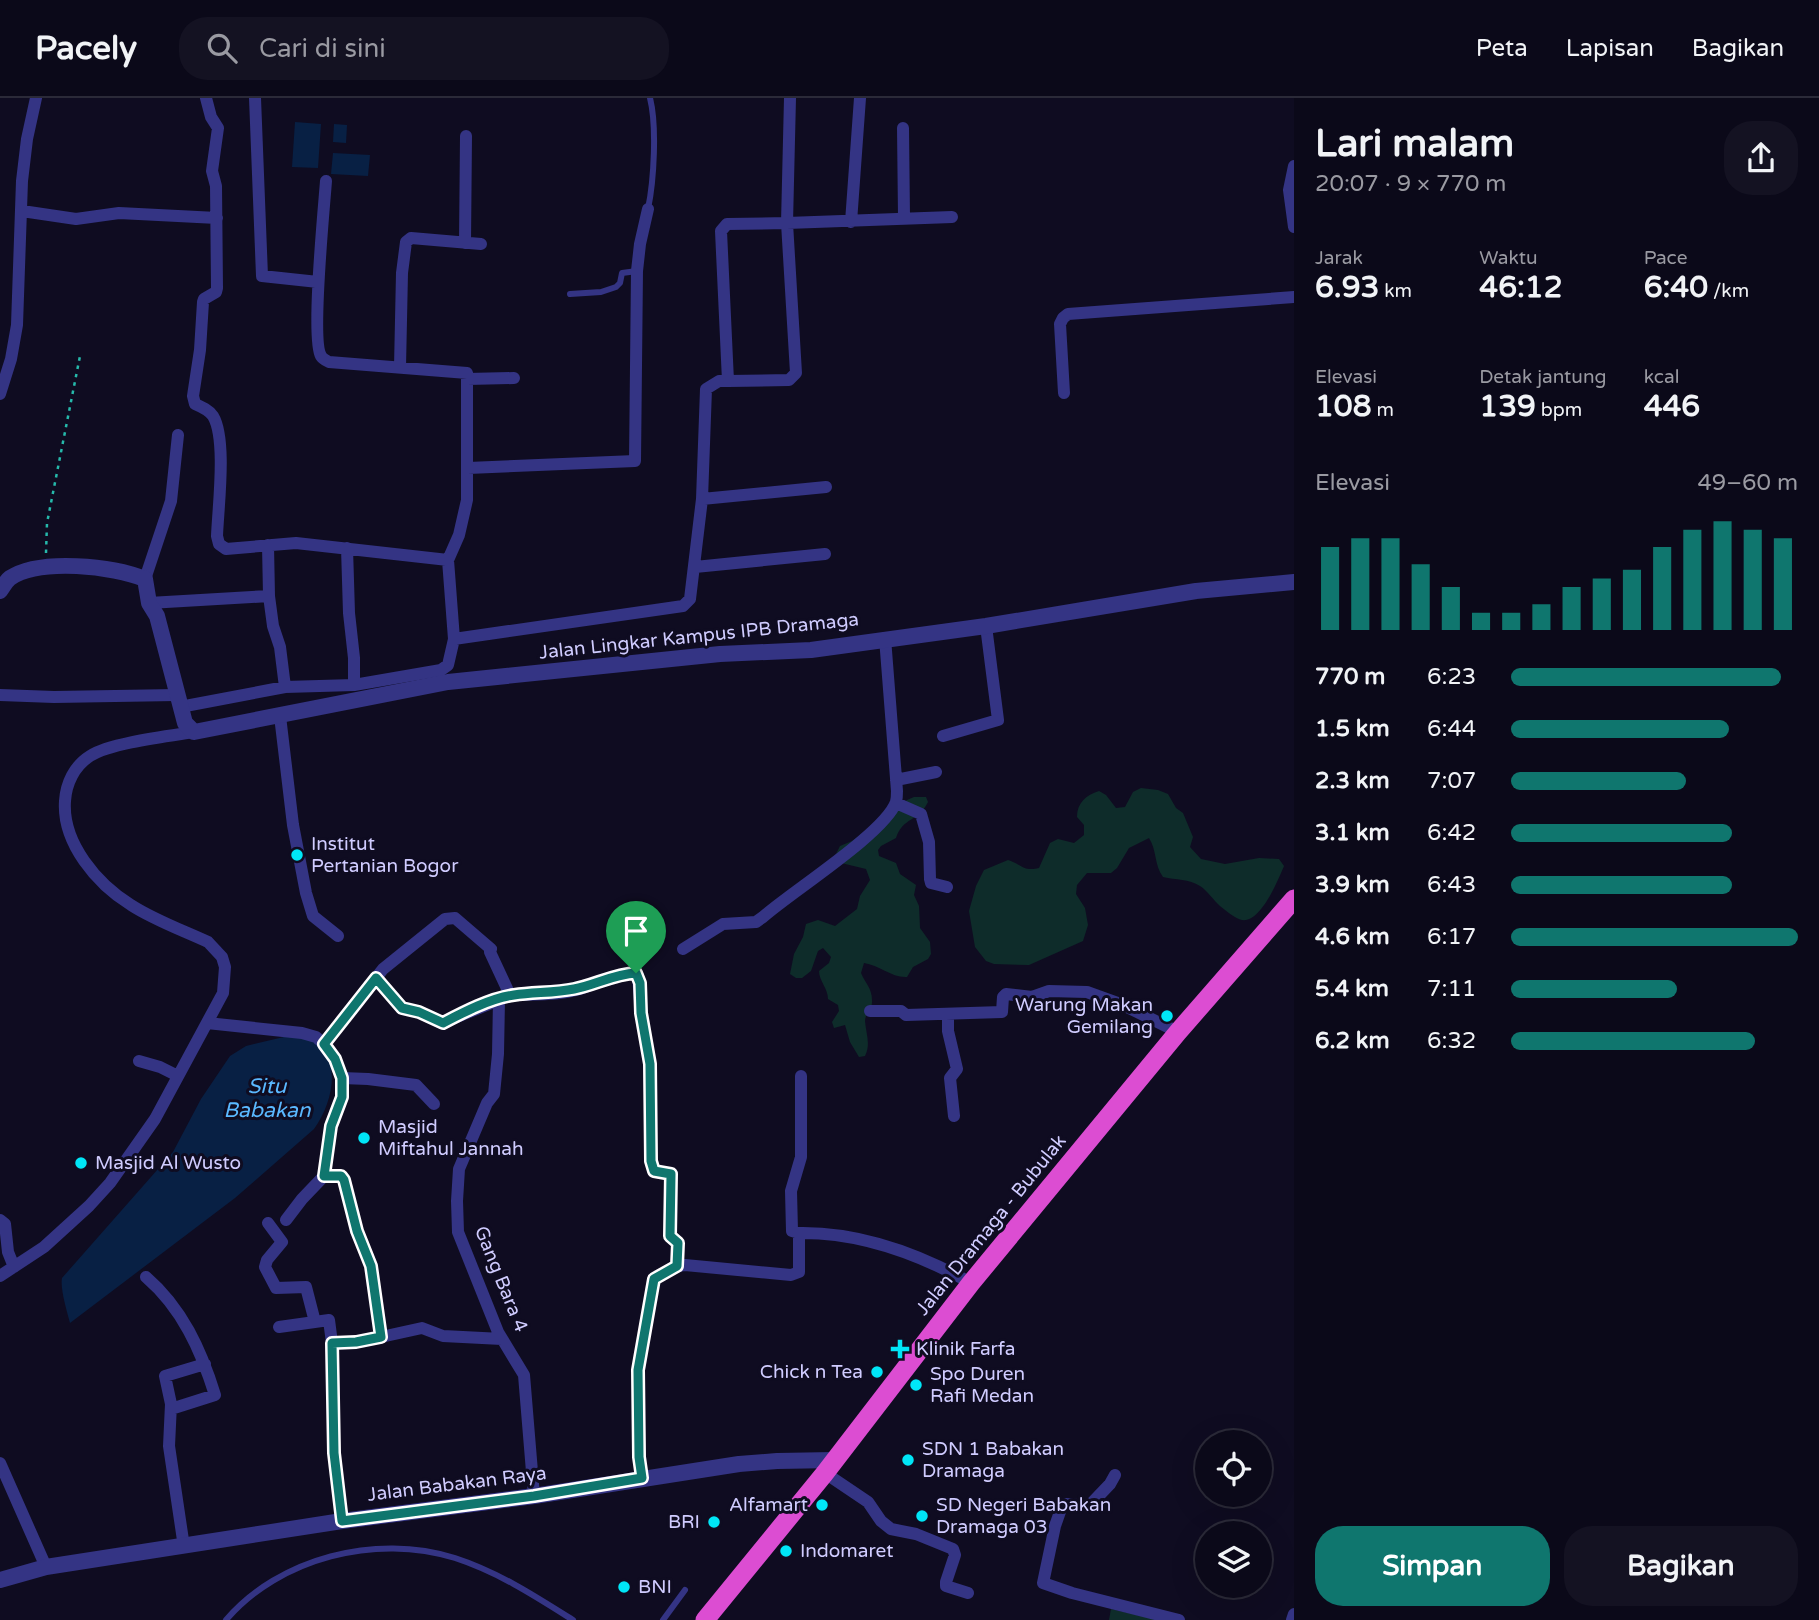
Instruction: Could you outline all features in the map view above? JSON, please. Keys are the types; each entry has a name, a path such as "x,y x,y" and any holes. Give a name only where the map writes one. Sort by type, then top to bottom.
{"highway":[{"name":"Jalan Dramaga - Bubulak","path":"705,1620 829,1467 971,1283 1178,1032 1294,899"}],"street":[{"path":"0,394 11,359 17,325 27,139 36,98"},
{"path":"206,98 211,117 218,128 212,171 216,186 217,288 216,292 203,302 200,351 193,396 195,404 211,413 217,424 220,441 216,536 219,544 226,549 296,543 448,560"},
{"path":"255,98 262,276 318,282"},
{"path":"454,639 683,606 690,599 702,499 706,389 719,381 789,380 796,373 787,223 790,98"},
{"path":"851,222 860,98"},
{"path":"903,128 904,217"},
{"path":"465,243 466,136"},
{"path":"1294,166 1289,190 1294,227"},
{"path":"0,695 178,701 285,687 354,685 441,670 448,665 454,639 448,560 459,535 467,500 467,373 329,362 321,357 318,346 318,282 326,181"},
{"path":"468,468 635,461 637,271 648,209"},
{"path":"22,211 76,219 118,213 217,218"},
{"path":"728,381 721,231 727,224 851,222 953,216"},
{"path":"400,367 402,273 406,242 411,238 481,244"},
{"path":"1064,393 1060,324 1068,314 1294,297"},
{"path":"467,379 514,378"},
{"path":"178,435 171,501 145,579 149,603 157,616 185,723 194,732"},
{"path":"702,499 826,487"},
{"path":"268,545 273,626 280,648 285,687"},
{"path":"347,548 354,685"},
{"path":"695,568 825,554"},
{"path":"0,591 9,579 45,567 97,568 128,572 145,579"},
{"name":"Jalan Lingkar Kampus IPB Dramaga","path":"194,732 447,682 720,654 811,650 1196,591 1294,582"},
{"path":"149,603 270,596"},
{"path":"943,736 998,720 986,625"},
{"path":"683,948 723,924 756,922 865,837 886,817 895,803 896,780 885,638"},
{"path":"280,716 293,825 306,893 313,916 338,936"},
{"path":"0,1276 44,1247 110,1183 155,1119 223,993 225,967 222,957 208,942 150,916 117,895 76,849 67,824 65,807 66,786 90,756 149,740 194,732"},
{"path":"896,780 936,772"},
{"path":"895,803 921,814 929,842 931,883 947,887"},
{"name":"Gang Bara 4","path":"324,1044 383,969 450,917 455,918 491,948 504,997 494,1094 487,1102 472,1142 460,1164 458,1232 502,1339 521,1367 526,1384 534,1496"},
{"path":"376,978 402,1008 419,1012 442,1023 504,997 574,989 601,979 636,973 640,983 641,1013 650,1064 651,1161 654,1171 671,1174 670,1236 678,1241 677,1266"},
{"path":"870,1011 901,1011 906,1015 1002,1012 1003,997 1006,994 1032,997 1049,991 1087,992 1178,1032"},
{"path":"948,1014 948,1034 957,1069 950,1078 954,1116"},
{"path":"208,1023 302,1033 316,1037 335,1059 342,1078 342,1097 331,1126 324,1176 286,1220"},
{"path":"139,1060 178,1076"},
{"path":"801,1076 801,1157 791,1199 792,1231 855,1237 943,1267 971,1283"},
{"path":"342,1078 416,1085 434,1104"},
{"path":"324,1176 341,1176 344,1180 357,1231 371,1266 381,1337"},
{"path":"0,1220 5,1224 8,1252 14,1267"},
{"path":"268,1223 282,1242 267,1259 265,1267 276,1288 308,1289 315,1322"},
{"path":"642,1478 637,1402 639,1359 645,1341 654,1279 677,1266 685,1265 796,1275 799,1272 799,1233"},
{"path":"146,1277 173,1303 186,1324 205,1364 215,1395 171,1409"},
{"path":"279,1327 329,1320 332,1343 334,1453 342,1521"},
{"path":"332,1343 356,1342 422,1328 443,1336 502,1339"},
{"path":"184,1547 169,1446 171,1409 164,1376 205,1364"},
{"name":"Jalan Babakan Raya","path":"0,1580 46,1567 642,1478 777,1461 829,1467"},
{"path":"0,1463 46,1567"},
{"path":"829,1467 868,1502 881,1521 891,1529 916,1534 953,1549 955,1555 946,1586 968,1592"},
{"path":"1115,1475 1110,1485 1089,1506 1062,1506 1043,1583 1180,1620"},
{"path":"1292,1620 1294,1614"}],"lane":[{"path":"648,209 653,181 650,98"},
{"path":"570,294 609,291 620,283 622,273 637,271"},
{"path":"226,1620 261,1587 282,1574 339,1555 401,1549 430,1552 484,1569 519,1586 573,1620"},
{"path":"663,1620 685,1590"}],"path":[{"path":"45,567 47,523 80,356"}],"green space":[{"path":"1141,788 1168,794 1176,808 1183,813 1193,837 1190,847 1201,859 1225,864 1259,858 1279,859 1284,866 1273,890 1256,915 1242,920 1220,906 1200,886 1163,877 1149,838 1129,848 1111,873 1087,873 1077,885 1076,894 1085,908 1088,925 1083,941 1029,965 994,964 986,961 975,947 969,911 984,870 1008,860 1026,868 1039,868 1050,843 1058,839 1074,843 1084,835 1084,825 1077,817 1086,797 1099,791 1106,795 1116,808 1125,807 1133,792"},
{"path":"914,797 926,797 928,802 920,813 903,826 896,838 878,850 879,856 896,863 900,874 916,885 914,895 919,906 920,928 930,942 931,954 928,959 913,967 907,977 896,976 864,963 861,973 871,992 872,1003 865,1021 867,1052 865,1056 859,1057 850,1042 845,1025 834,1028 832,1022 839,1011 838,1005 828,999 819,971 829,963 831,957 823,948 818,951 811,971 802,978 796,978 790,974 794,954 806,924 818,920 835,926 857,909 860,896 870,880 866,869 837,862 834,858 840,846 852,841"},
{"path":"1111,1609 1159,1620 1109,1620"}],"water":[{"path":"295,122 321,124 318,168 292,167"},
{"path":"334,124 347,125 346,143 333,142"},
{"path":"333,153 370,155 368,176 331,174"},
{"name":"Situ Babakan","path":"288,1036 306,1038 319,1045 327,1056 331,1069 332,1084 328,1100 314,1129 235,1198 70,1323 62,1278 173,1152 201,1099 230,1056 246,1046"}],"place":[{"name":"Institut Pertanian Bogor","path":"297,855"},
{"name":"Warung Makan Gemilang","path":"1167,1016"},
{"name":"Masjid Miftahul Jannah","path":"364,1138"},
{"name":"Masjid Al Wusto","path":"81,1163"},
{"name":"Klinik Farfa","path":"900,1349"},
{"name":"Chick n Tea","path":"877,1372"},
{"name":"Spo Duren Rafi Medan","path":"916,1385"},
{"name":"SDN 1 Babakan Dramaga","path":"908,1460"},
{"name":"Alfamart","path":"822,1505"},
{"name":"SD Negeri Babakan Dramaga 03","path":"922,1516"},
{"name":"BRI","path":"714,1522"},
{"name":"Indomaret","path":"786,1551"},
{"name":"BNI","path":"624,1587"}],"route":[{"path":"636,973 640,983 641,1013 650,1064 651,1161 654,1171 671,1174 670,1236 678,1241 677,1266 654,1279 645,1341 640,1351 637,1402 642,1478 534,1496 342,1521 334,1453 332,1343 381,1337 371,1266 357,1231 344,1180 341,1176 324,1176 331,1126 342,1097 342,1078 335,1059 324,1044 376,978 402,1008 412,1009 443,1023 461,1013 510,995 574,989 601,979 636,973"}]}
